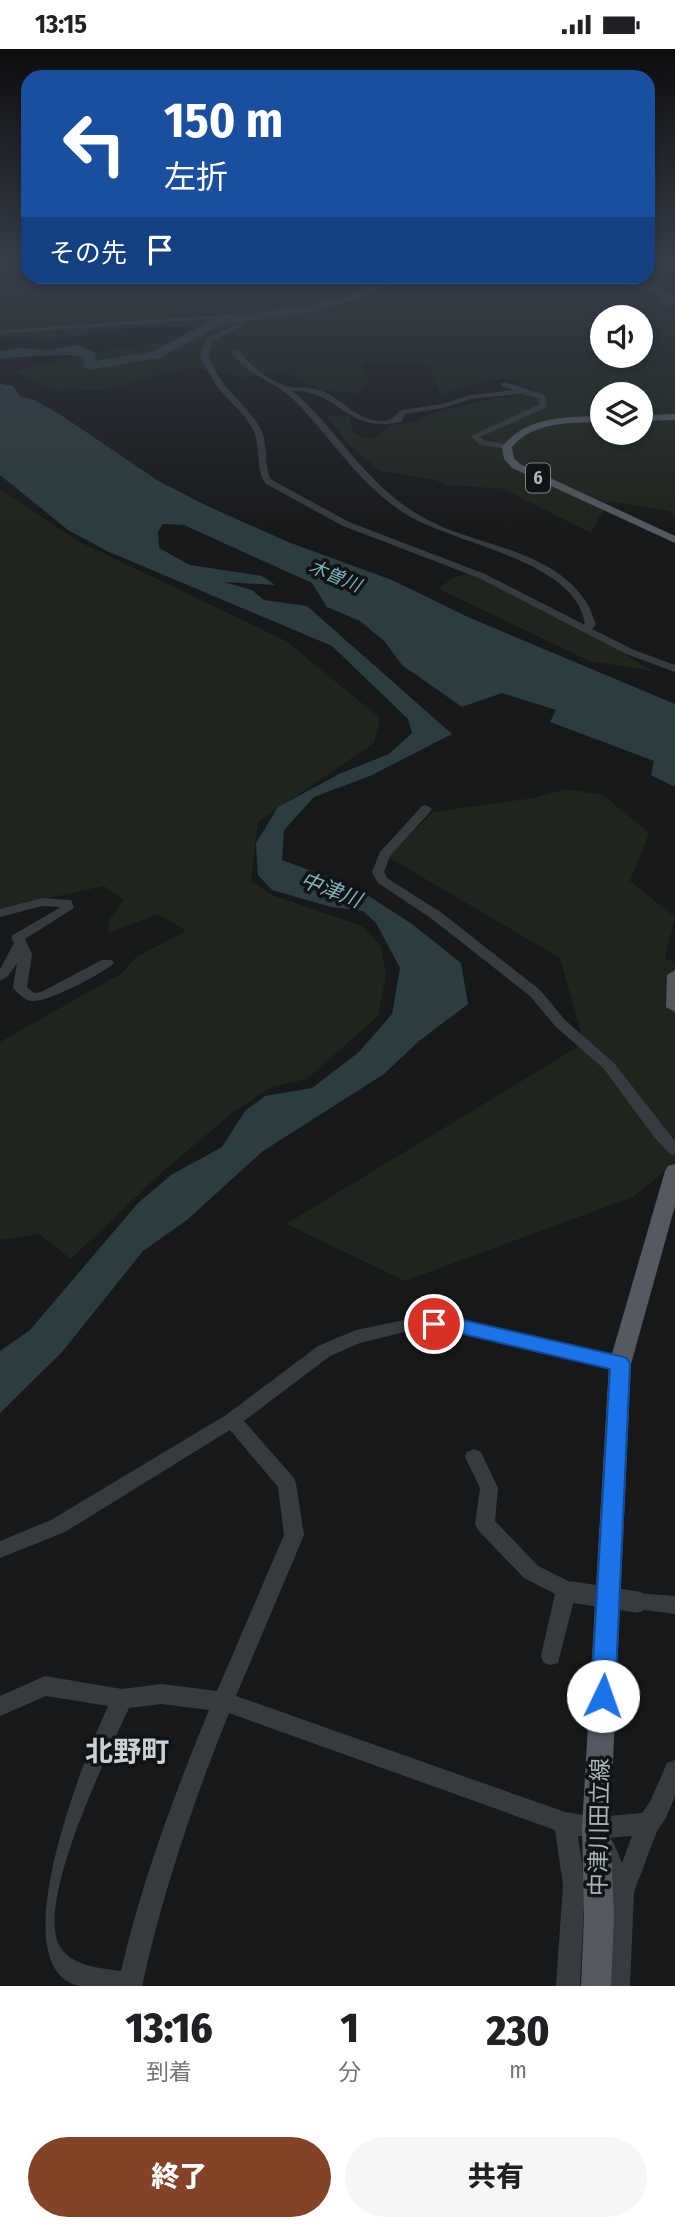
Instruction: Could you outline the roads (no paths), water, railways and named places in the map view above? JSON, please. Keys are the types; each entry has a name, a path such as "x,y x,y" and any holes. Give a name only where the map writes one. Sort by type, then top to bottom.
{"main road":[{"path":"653,418 675,417"},
{"name":"6","path":"590,420 549,423 524,433 507,447 509,459 516,467 675,540"},
{"path":"675,975 675,1007"},
{"name":"中津川田立線","path":"596,1986 599,1916 596,1828 620,1364 675,1171"}],"street":[{"path":"205,350 204,355 216,379 258,426 263,444 264,476 269,482 346,524 482,576 630,652 675,670"},
{"path":"235,351 240,363 285,389 391,501 431,525 521,558 566,583 587,610 591,624 587,629"},
{"path":"505,384 522,389 523,392"},
{"path":"285,389 315,390 346,406 358,419 377,424 398,420 402,412 410,409 443,406 470,397 523,392 542,397 544,405 475,436 483,443 507,447"},
{"path":"426,809 384,855 378,873 382,880 430,911 535,993 560,1023 610,1066 659,1133 675,1150"},
{"path":"0,913 41,902 66,903 68,908 18,938 25,954 20,988 32,997 44,996 107,963"},
{"path":"0,977 8,971 13,952 21,943"},
{"path":"0,1550 58,1526 232,1420 324,1350 356,1337 409,1325 463,1327 620,1364"},
{"path":"122,1699 52,1865 41,1918 48,1951 71,1973 130,1985 149,1900 173,1824 294,1535 287,1484 232,1420"},
{"path":"474,1457 489,1488 485,1524 531,1571 568,1590 637,1602 675,1605"},
{"path":"551,1656 568,1590"},
{"path":"0,1706 45,1686 122,1699 162,1694 226,1702 565,1823 596,1828 660,1815"},
{"path":"618,1986 622,1892 660,1815 675,1770"},
{"path":"565,1823 574,1885 568,1986"},
{"path":"596,1828 622,1892"}],"water":[{"path":"0,384 13,386 21,397 32,399 61,415 157,480 205,505 288,542 392,580 470,618 675,704 675,787 651,775 654,761 550,722 556,710 502,693 462,707 402,665 385,642 360,621 327,607 312,583 184,525 163,524 158,532 159,548 190,565 262,576 275,585 224,582 252,590 264,600 307,606 452,734 370,776 314,797 284,830 282,860 355,887 412,924 461,963 468,1004 419,1041 384,1074 263,1151 187,1220 143,1251 62,1352 0,1413 0,1351 30,1330 138,1203 171,1175 222,1147 245,1111 265,1096 312,1088 359,1052 392,1014 400,968 376,923 363,911 331,907 272,890 258,875 256,843 278,807 339,774 389,754 412,733 408,719 332,646 107,551 68,530 0,475"}],"waterway":[{"path":"0,355 21,352 49,354 70,350"},
{"path":"81,350 90,355 89,366 155,355 164,350"}],"district":[{"name":"北野町","path":"127,1751"}],"water label":[{"name":"木曽川","path":"335,576"},
{"name":"中津川","path":"331,890"}]}
